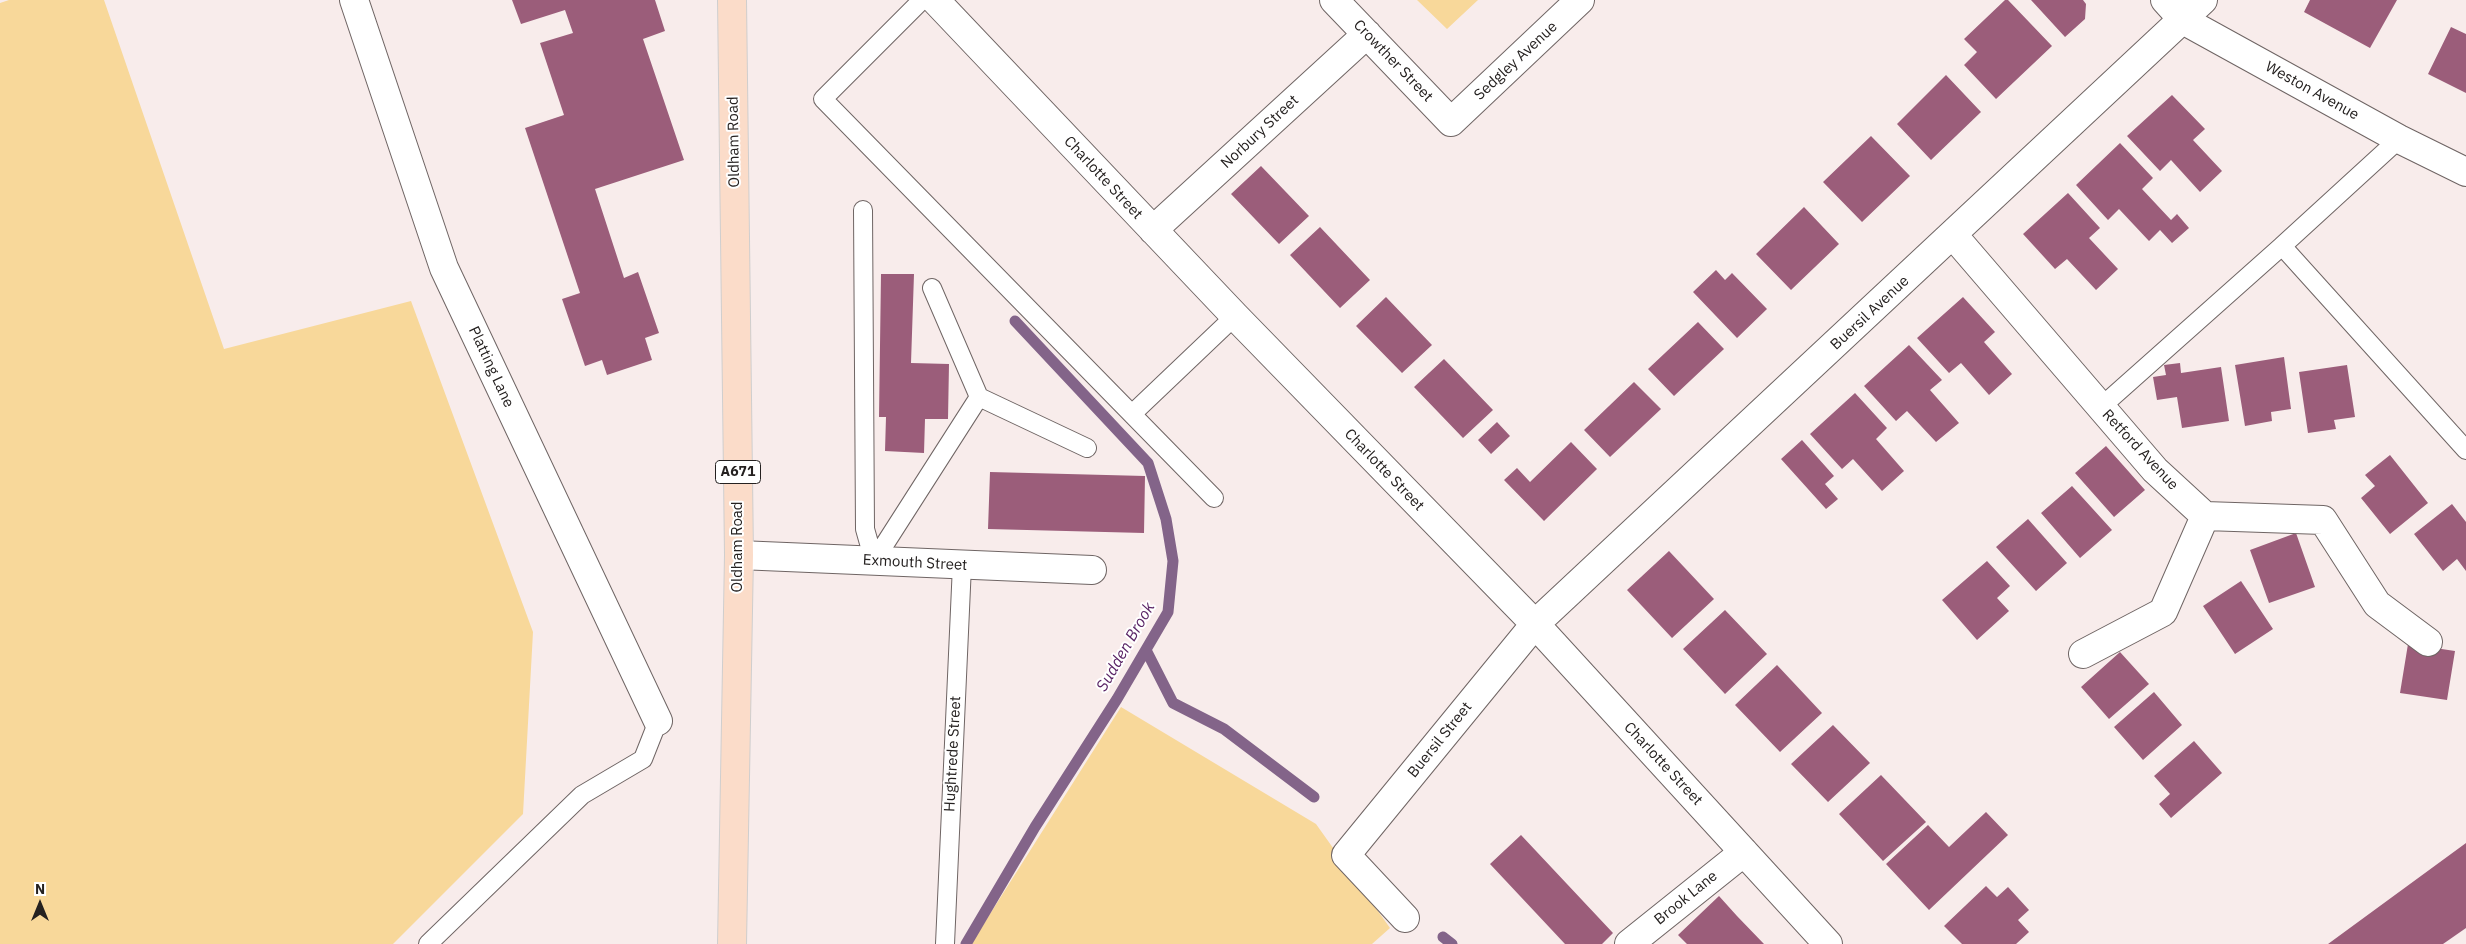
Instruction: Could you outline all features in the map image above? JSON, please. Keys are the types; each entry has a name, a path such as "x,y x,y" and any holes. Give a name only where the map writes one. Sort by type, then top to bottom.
{"main road":[{"name":"Oldham Road","path":"732,0 739,555 732,944"}],"street":[{"name":"Platting Lane","path":"354,0 444,268 658,722"},
{"name":"Charlotte Street","path":"935,0 1235,316 1535,624 1828,944"},
{"name":"Crowther Street","path":"1334,0 1451,122"},
{"name":"Sedgley Avenue","path":"1451,122 1580,0"},
{"name":"Weston Avenue","path":"2165,0 2183,20 2399,139 2466,172"},
{"name":"Buersil Avenue","path":"1535,624 1953,236 2203,0"},
{"name":"Norbury Street","path":"1153,230 1367,34"},
{"name":"Retford Avenue","path":"1953,236 2155,470 2205,516"},
{"path":"2083,654 2163,612 2205,516 2323,520 2377,604 2428,642"},
{"name":"Exmouth Street","path":"739,555 1092,570"},
{"name":"Buersil Street","path":"1405,918 1346,855 1535,624"},
{"name":"Brook Lane","path":"1629,944 1744,852"}],"lane":[{"path":"922,0 823,98 1214,498"},
{"path":"2101,407 2399,139"},
{"path":"863,210 865,529 874,561"},
{"path":"2282,246 2466,450"},
{"path":"932,288 979,398 1086,448"},
{"path":"1132,414 1235,316"},
{"path":"874,561 979,398"},
{"name":"Hughtrede Street","path":"945,944 962,565"},
{"path":"428,944 582,795 643,759 658,722"}],"shaded area":[{"path":"9,0 104,0 224,349 411,301 533,632 523,814 393,944 0,944 0,3"},
{"path":"1417,0 1478,0 1447,29"},
{"path":"1121,707 1316,824 1390,928 1372,944 971,944"}],"building":[{"path":"512,0 655,0 665,31 643,39 684,160 595,189 624,278 638,272 659,333 645,338 652,360 607,375 602,360 585,366 562,299 580,293 525,128 564,115 540,43 573,33 565,10 521,24"},
{"path":"2005,0 2008,0 2052,46 1996,99 1964,65 1977,52 1964,39"},
{"path":"2031,0 2083,0 2086,4 2085,19 2065,37"},
{"path":"2310,0 2397,0 2370,48 2304,12"},
{"path":"2451,27 2466,34 2466,93 2428,74"},
{"path":"1946,75 1981,112 1931,160 1897,124"},
{"path":"2172,95 2205,129 2193,140 2222,171 2200,192 2171,160 2160,171 2127,136"},
{"path":"1871,136 1910,176 1862,222 1823,182"},
{"path":"2120,143 2153,178 2142,189 2171,220 2177,214 2189,228 2172,243 2160,230 2149,241 2119,209 2108,220 2076,185"},
{"path":"1261,166 1309,216 1279,244 1231,194"},
{"path":"2068,193 2100,228 2089,238 2118,269 2096,290 2067,259 2055,269 2023,234"},
{"path":"1804,207 1839,244 1791,290 1756,254"},
{"path":"1320,227 1370,280 1340,308 1290,255"},
{"path":"1716,270 1725,280 1732,273 1767,309 1737,338 1693,292"},
{"path":"881,274 914,274 911,363 949,364 948,419 925,419 924,453 885,451 886,417 879,417"},
{"path":"1386,297 1432,345 1402,373 1356,326"},
{"path":"1963,297 1995,332 1984,342 2012,374 1989,395 1961,363 1949,373 1917,338"},
{"path":"1698,322 1724,349 1674,396 1648,369"},
{"path":"1909,345 1942,380 1930,390 1959,423 1936,442 1907,411 1896,421 1864,386"},
{"path":"2284,357 2291,409 2271,412 2272,421 2245,426 2235,365"},
{"path":"1444,359 1493,410 1463,438 1414,387"},
{"path":"2180,363 2181,373 2221,367 2229,421 2182,428 2177,397 2157,400 2153,377 2166,375 2164,365"},
{"path":"2347,365 2355,417 2334,420 2336,429 2308,433 2299,372"},
{"path":"1634,382 1661,409 1610,457 1584,430"},
{"path":"1855,393 1887,428 1876,439 1904,471 1882,491 1853,459 1842,469 1810,434"},
{"path":"1497,422 1510,436 1491,454 1478,440"},
{"path":"1802,440 1834,476 1825,484 1838,499 1826,509 1781,459"},
{"path":"1571,442 1597,469 1544,521 1504,480 1517,468 1530,482"},
{"path":"2106,446 2145,490 2114,517 2075,473"},
{"path":"2390,455 2428,503 2390,534 2361,498 2375,486 2365,475"},
{"path":"990,472 1145,476 1144,533 988,529"},
{"path":"2072,486 2112,530 2080,558 2041,513"},
{"path":"2452,504 2466,522 2466,571 2457,559 2443,571 2414,534"},
{"path":"2028,519 2067,563 2036,591 1996,547"},
{"path":"2296,533 2315,587 2269,603 2250,550"},
{"path":"1669,551 1714,599 1672,638 1627,590"},
{"path":"1987,561 2010,586 1997,598 2009,611 1977,640 1942,600"},
{"path":"2241,581 2273,629 2235,654 2203,606"},
{"path":"1725,610 1767,654 1725,694 1683,649"},
{"path":"2408,644 2455,651 2447,700 2400,693"},
{"path":"2120,652 2149,684 2109,719 2081,687"},
{"path":"1777,665 1822,713 1780,752 1735,705"},
{"path":"2154,692 2182,725 2143,760 2114,727"},
{"path":"1833,725 1870,763 1828,802 1791,764"},
{"path":"2194,741 2222,773 2171,818 2159,804 2170,794 2154,776"},
{"path":"1881,775 1926,822 1883,861 1839,814"},
{"path":"1986,812 2008,835 1929,910 1886,864 1928,825 1949,847"},
{"path":"1521,835 1613,933 1602,944 1565,944 1490,864"},
{"path":"2466,843 2466,928 2443,944 2328,944"},
{"path":"1986,886 1997,897 2008,887 2029,910 2018,920 2029,932 2016,944 1962,944 1944,926"},
{"path":"1719,896 1764,944 1687,944 1678,935"}],"waterway":[{"name":"Sudden Brook","path":"966,944 1035,827 1117,699 1168,612 1173,561 1166,519 1148,463 1015,321"},
{"path":"1146,650 1173,703 1224,729 1314,797"},
{"path":"1443,937 1452,944"}]}
